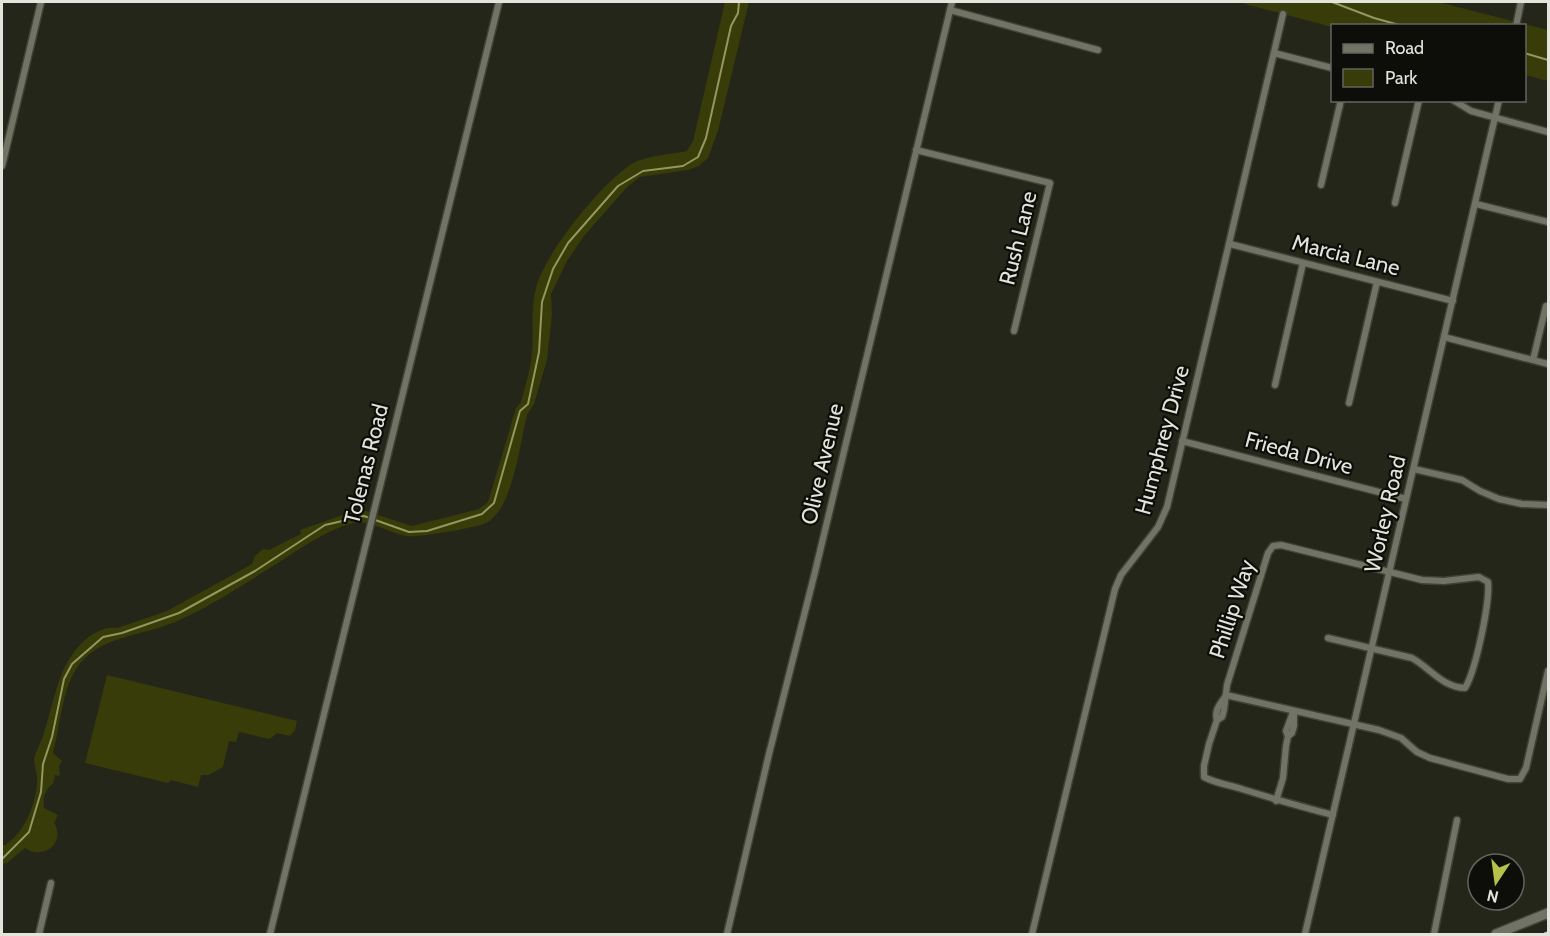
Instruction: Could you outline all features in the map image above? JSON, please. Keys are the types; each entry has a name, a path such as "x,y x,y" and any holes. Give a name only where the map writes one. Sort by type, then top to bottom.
{"main road":[{"path":"1496,934 1548,913"}],"street":[{"path":"2,166 41,2"},
{"name":"Tolenas Road","path":"270,934 499,2"},
{"name":"Olive Avenue","path":"727,934 952,2"},
{"path":"1516,24 1521,2"},
{"path":"950,10 1098,50"},
{"name":"Humphrey Drive","path":"1032,934 1115,589 1121,575 1158,527 1167,507 1283,14"},
{"path":"1274,53 1331,68"},
{"path":"1321,185 1341,102"},
{"path":"1395,203 1419,102"},
{"path":"1456,102 1471,111 1548,132"},
{"name":"Worley Road","path":"1305,934 1499,102"},
{"name":"Rush Lane","path":"916,150 1050,183 1014,331"},
{"path":"1476,204 1548,222"},
{"name":"Marcia Lane","path":"1230,244 1453,301"},
{"path":"1275,385 1303,263"},
{"path":"1349,403 1377,282"},
{"path":"1533,360 1546,306"},
{"path":"1444,337 1548,364"},
{"name":"Frieda Drive","path":"1182,441 1406,499"},
{"path":"1414,469 1462,480 1499,499 1522,504 1548,505"},
{"name":"Phillip Way","path":"1333,815 1213,782 1204,777 1204,766 1217,720 1222,717 1227,685 1265,564 1273,546 1281,545 1390,572"},
{"path":"1328,638 1412,658 1444,682 1456,688 1465,688 1470,680 1489,592 1488,582 1479,577 1444,581 1422,580 1390,572"},
{"path":"1226,695 1379,730 1401,738 1417,752 1430,758 1508,779 1520,779 1526,768 1548,671"},
{"path":"1276,801 1283,778 1288,736 1292,733 1294,726 1294,711"},
{"path":"1434,934 1457,820"},
{"path":"39,934 51,883"}],"green space":[{"path":"725,2 749,2 718,131 708,158 699,166 688,170 640,177 628,186 584,236 567,261 551,294 552,314 547,360 534,404 527,415 509,490 495,516 486,523 470,527 412,536 400,535 366,523 359,522 343,526 316,539 189,616 115,640 94,651 84,659 71,679 63,703 53,753 62,761 59,766 60,776 55,775 53,784 44,798 44,808 58,815 54,823 57,828 57,839 46,851 33,852 25,848 7,863 2,864 2,845 12,840 23,826 34,800 37,779 34,759 63,670 81,644 94,633 117,628 167,611 252,564 255,556 263,549 269,550 301,534 300,530 354,511 366,511 412,526 479,509 488,502 529,371 533,344 533,304 541,274 575,221 617,175 643,159 687,151 693,141"},
{"path":"1241,2 1438,2 1524,24 1331,24 1331,27"},
{"path":"1526,24 1548,30 1548,81 1526,75"},
{"path":"107,675 297,721 295,730 290,736 277,733 270,739 239,732 236,742 229,741 223,767 209,775 201,775 198,787 171,780 168,783 85,763"}],"waterway":[{"path":"2,859 29,832 41,792 43,764 52,737 64,679 72,664 103,637 122,633 179,613 255,571 325,525 364,516 409,532 427,531 482,514 494,503 520,411 528,404 539,352 542,302 553,269 568,243 618,186 643,171 683,166 698,157 706,138 731,26 738,13 739,2"},
{"path":"1332,2 1396,24"},
{"path":"1526,54 1548,60"}]}
